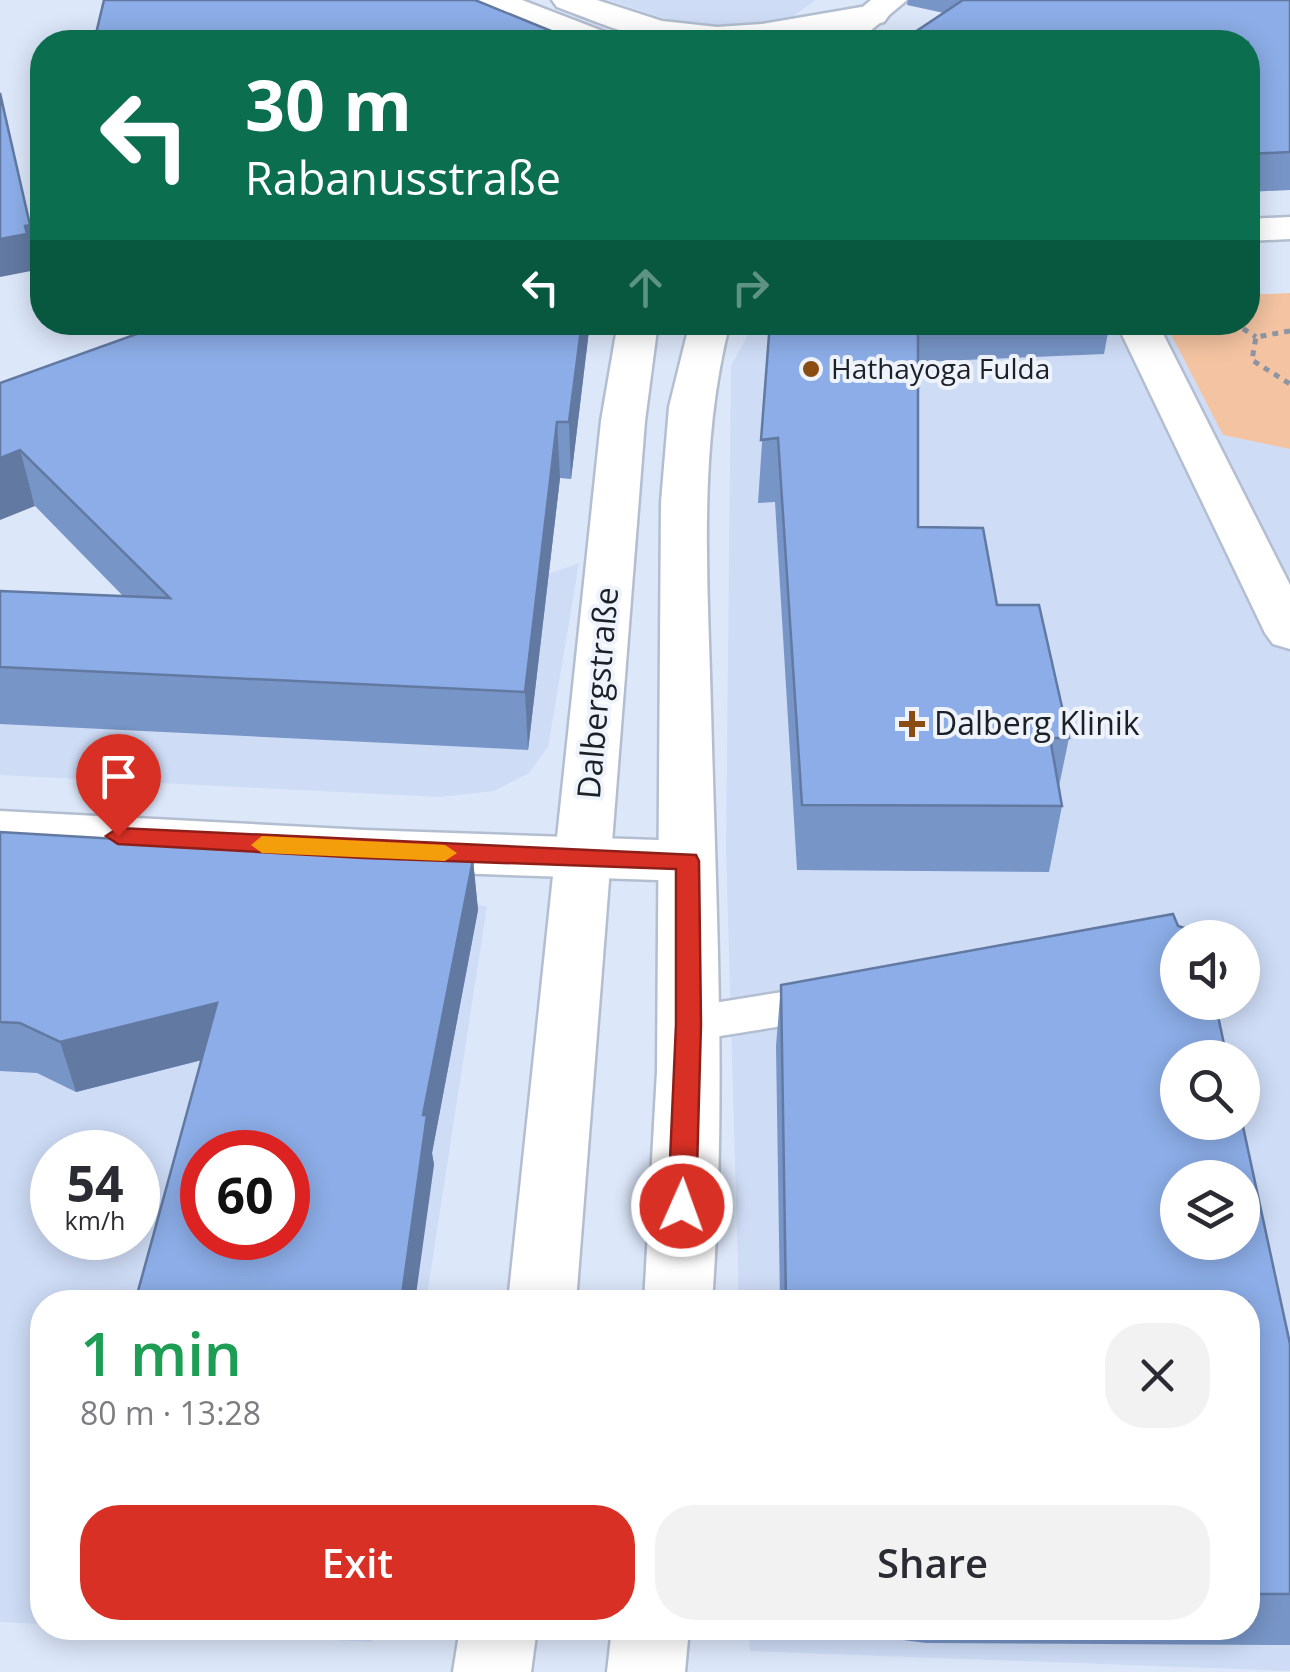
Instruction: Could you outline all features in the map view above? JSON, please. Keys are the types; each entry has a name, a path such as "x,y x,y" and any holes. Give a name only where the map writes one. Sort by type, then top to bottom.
{"main road":[{"path":"494,0 570,30"},
{"path":"568,0 664,30"},
{"path":"770,30 882,7"},
{"path":"853,30 882,7"},
{"path":"1260,229 1290,228"},
{"name":"Dalbergstraße","path":"543,1290 622,421 636,335"},
{"path":"678,1290 688,1024 684,528 698,373 707,335"},
{"path":"1142,335 1290,632"},
{"path":"0,830 347,849 688,861"},
{"path":"492,1672 498,1640"},
{"path":"646,1672 650,1640"}],"lane":[{"path":"688,1024 879,993"}],"path":[{"path":"1253,335 1290,331"},
{"path":"1256,337 1252,360 1290,384"}],"shaded area":[{"path":"608,0 816,0 782,24 729,30 689,26"},
{"path":"1290,293 1290,449 1223,435 1171,335 1260,335 1260,294"},
{"path":"748,335 1171,335 1223,435 1290,449 1290,1671 750,1651 750,1640 1260,1640 1260,1290 739,1290 726,850 731,366"},
{"path":"579,563 548,747 529,773 494,791 439,797 0,775 0,614 548,574"},
{"path":"0,876 487,906 428,1290 30,1290 30,1623 0,1622"}],"building":[{"path":"104,0 475,0 549,30 97,30"},
{"path":"963,0 1290,0 1290,152 1260,153 1260,30 918,30"},
{"path":"0,93 30,225 25,226 27,234 0,239"},
{"path":"134,335 580,335 569,422 557,422 525,692 0,667 0,591 170,598 20,450 0,458 0,383"},
{"path":"769,335 918,335 918,527 983,528 997,605 1039,605 1069,738 1050,738 1062,806 802,805 778,438 761,440"},
{"path":"0,832 473,860 423,1115 427,1115 403,1290 138,1290 147,1260 160,1260 160,1211 180,1138 180,1260 310,1260 310,1130 182,1130 217,1003 60,1042 20,1023 0,1022"},
{"path":"1173,914 1176,920 1160,920 1160,1020 1219,1020 1223,1040 1160,1040 1160,1140 1246,1140 1250,1160 1160,1160 1160,1260 1260,1260 1260,1205 1290,1344 1290,1594 1260,1594 1260,1290 786,1290 781,985"}],"slow traffic":[{"path":"262,845 445,853"}],"place":[{"name":"Hathayoga Fulda","path":"811,369"},
{"name":"Dalberg Klinik","path":"912,724"}],"route":[{"path":"118,836 364,850 688,861 682,1206"}]}
